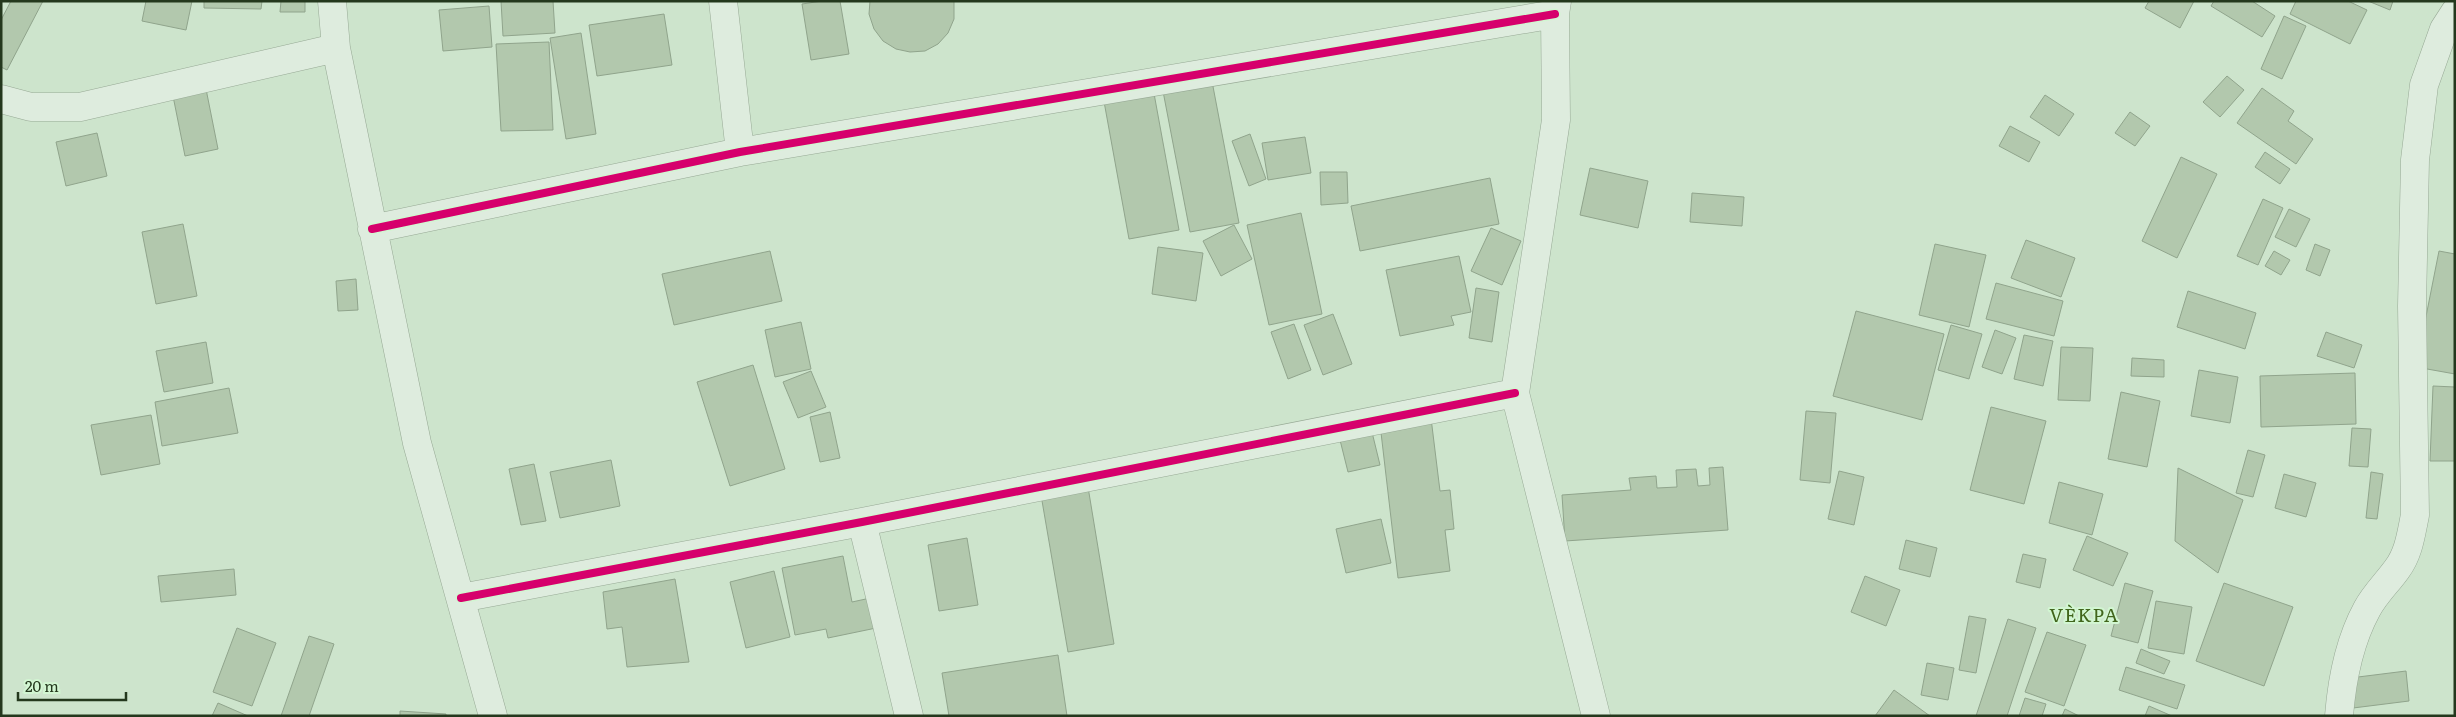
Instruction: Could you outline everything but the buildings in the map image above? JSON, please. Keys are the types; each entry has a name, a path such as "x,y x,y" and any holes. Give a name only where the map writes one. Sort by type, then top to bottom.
{"street":[{"path":"332,1 336,48 372,230 418,443 493,716"},
{"path":"723,1 740,152"},
{"path":"372,230 740,152 1556,8 1556,120 1516,393 1596,716"},
{"path":"2339,716 2352,640 2367,608 2380,588 2398,569 2409,547 2415,515 2412,306 2415,160 2424,84 2444,29 2455,12"},
{"path":"1,99 31,107 80,106 336,48"},
{"path":"461,598 862,522 1516,393"},
{"path":"862,522 909,716"}],"cycle path":[{"path":"372,229 740,152 1555,14"},
{"path":"461,598 862,522 1515,393"}],"district":[{"name":"VÈKPA","path":"2084,614"}]}
